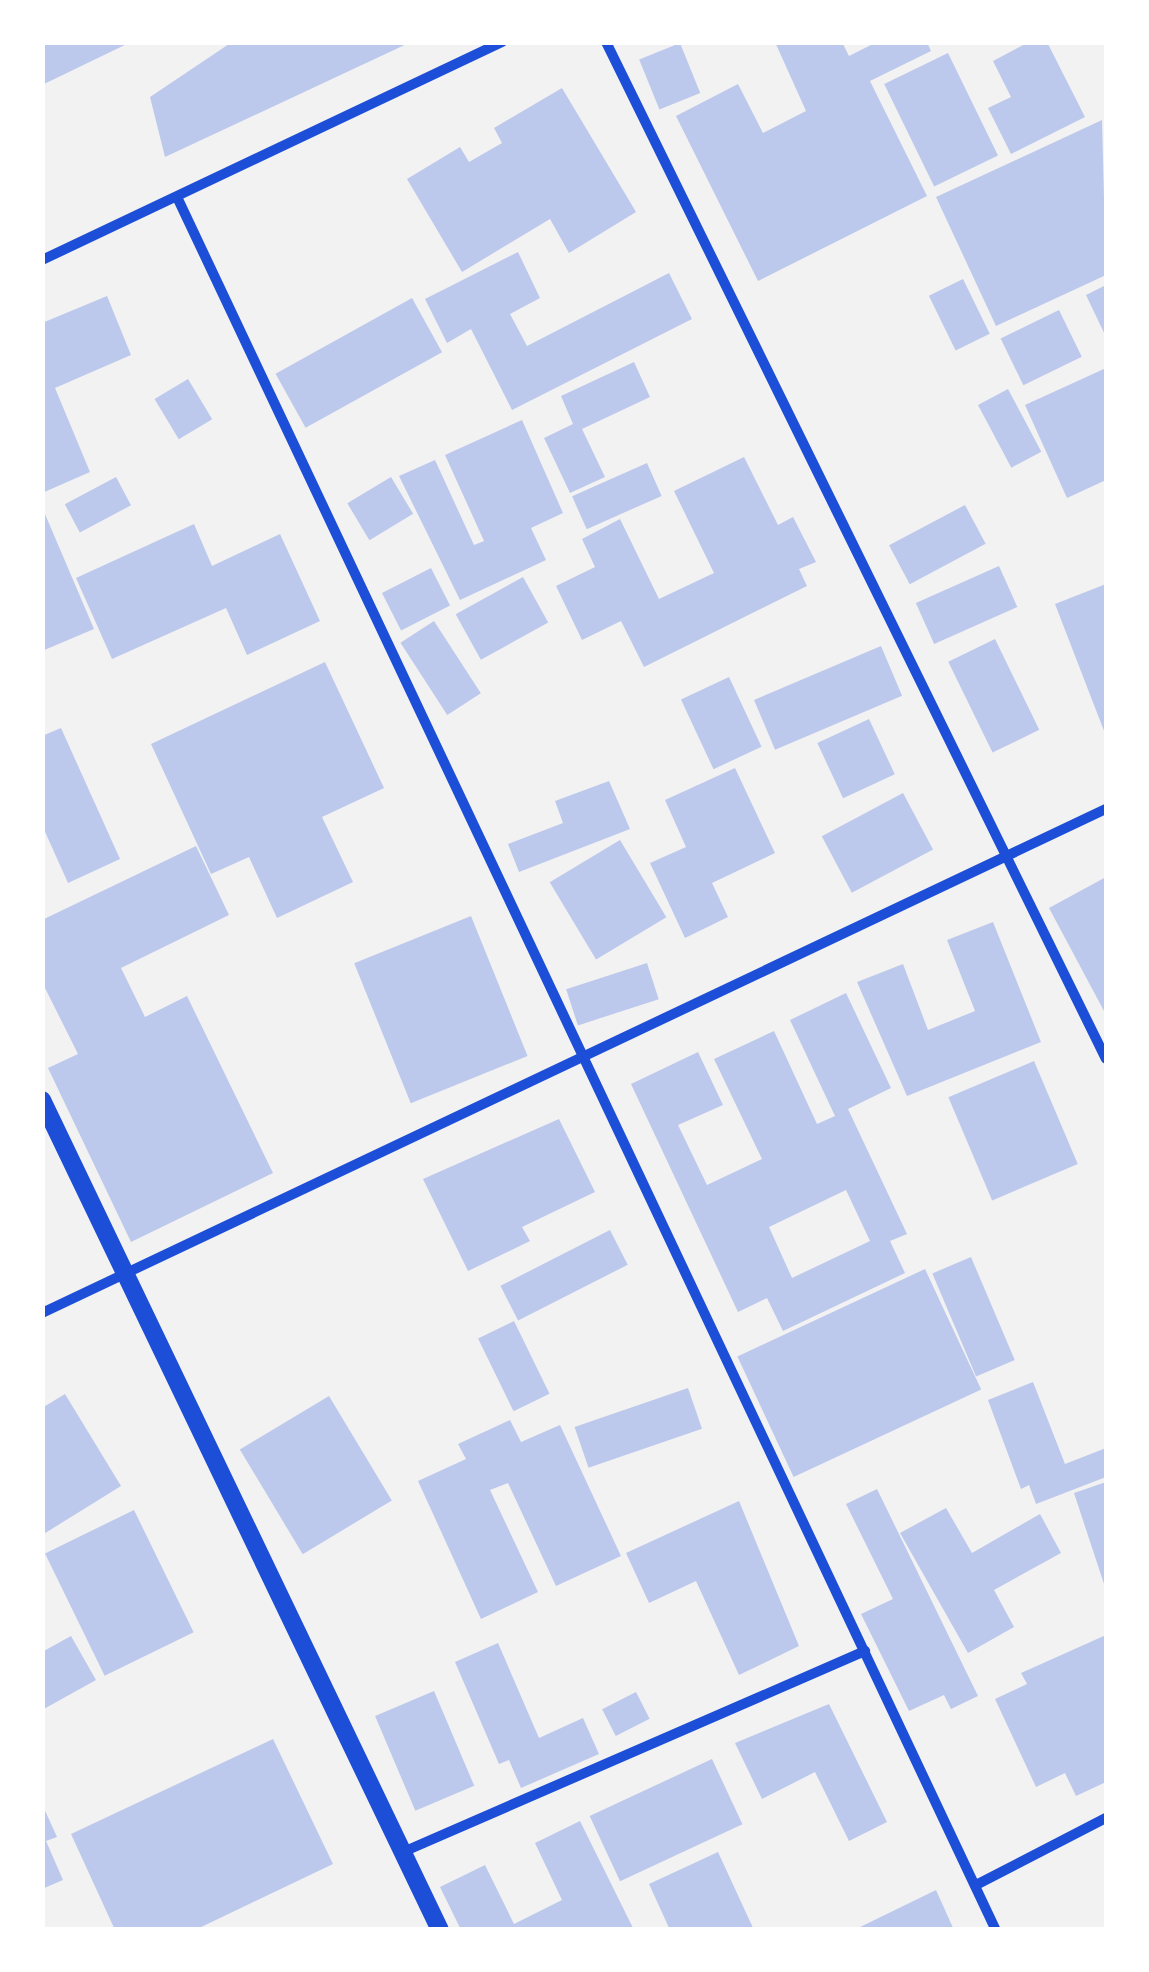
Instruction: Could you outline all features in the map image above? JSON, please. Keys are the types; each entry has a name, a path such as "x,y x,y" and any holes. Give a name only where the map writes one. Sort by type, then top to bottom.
{"street":[{"path":"42,260 502,42"},
{"path":"606,42 1106,1059"},
{"path":"176,197 996,1930"},
{"path":"42,1312 1010,858 1106,808"},
{"path":"42,1100 440,1930"},
{"path":"403,1852 865,1651"},
{"path":"976,1885 1106,1818"}],"building":[{"path":"42,42 131,42 42,85"},
{"path":"232,42 411,42 165,157 150,97"},
{"path":"775,42 842,42 849,56 877,42 927,42 931,51 870,81 927,196 758,281 676,116 738,84 763,133 806,111"},
{"path":"1029,42 1047,42 1085,117 1011,154 988,108 1011,97 993,61"},
{"path":"680,43 700,93 659,110 639,59"},
{"path":"948,53 998,155 934,187 884,84"},
{"path":"562,88 636,212 569,253 550,219 462,272 407,179 460,147 469,162 502,143 494,128"},
{"path":"1102,120 1106,275 996,326 936,197"},
{"path":"518,252 540,298 510,314 527,346 669,273 692,319 512,410 471,329 447,343 425,299"},
{"path":"963,279 990,334 956,350 929,296"},
{"path":"1106,285 1106,337 1086,295"},
{"path":"107,296 131,355 55,388 90,472 42,493 42,323"},
{"path":"412,298 442,352 306,428 276,374"},
{"path":"1059,310 1082,357 1023,385 1001,338"},
{"path":"634,362 650,397 582,429 605,477 570,493 544,438 573,424 561,396"},
{"path":"1106,368 1106,480 1067,498 1025,405"},
{"path":"188,379 212,419 179,439 155,399"},
{"path":"1008,389 1041,452 1011,468 978,405"},
{"path":"522,420 563,513 531,528 546,560 460,600 399,476 435,460 474,545 484,541 445,455"},
{"path":"744,457 778,525 793,517 816,562 799,569 807,586 644,667 621,621 582,640 556,586 595,567 582,539 620,519 659,599 714,573 674,491"},
{"path":"647,463 662,496 587,529 572,496"},
{"path":"116,477 131,505 80,532 65,504"},
{"path":"391,477 413,514 369,540 347,503"},
{"path":"965,505 986,544 910,584 889,545"},
{"path":"42,507 94,629 42,651"},
{"path":"194,524 212,566 280,534 320,621 247,655 226,608 112,659 76,578"},
{"path":"999,566 1017,607 934,644 916,603"},
{"path":"431,568 450,605 401,630 382,593"},
{"path":"523,577 548,622 481,660 456,614"},
{"path":"1106,584 1106,736 1055,604"},
{"path":"434,621 481,693 447,715 400,643"},
{"path":"995,639 1039,730 993,753 948,662"},
{"path":"881,646 902,696 775,750 754,700"},
{"path":"325,662 384,788 322,817 353,882 277,918 249,857 211,874 151,744"},
{"path":"729,677 762,747 714,769 681,699"},
{"path":"869,719 895,774 843,798 817,743"},
{"path":"61,728 120,859 68,883 42,825 42,736"},
{"path":"735,768 775,853 712,883 728,917 685,938 650,863 686,847 665,800"},
{"path":"609,781 630,829 519,872 508,844 563,823 555,801"},
{"path":"903,793 933,850 852,893 822,836"},
{"path":"620,840 666,917 596,959 550,882"},
{"path":"196,846 229,915 121,968 145,1017 187,996 273,1173 131,1242 48,1068 78,1054 42,982 42,920"},
{"path":"1106,877 1106,1009 1104,1011 1049,908"},
{"path":"471,916 528,1056 411,1103 354,963"},
{"path":"993,922 1041,1042 907,1096 857,982 903,964 928,1030 975,1011 947,940"},
{"path":"647,963 659,999 578,1025 566,989"},
{"path":"846,993 891,1088 848,1109 907,1234 890,1241 905,1273 783,1331 767,1298 738,1312 631,1084 698,1052 723,1105 678,1125 707,1185 762,1159 714,1059 774,1031 817,1124 835,1116 790,1020","holes":["846,1190 870,1241 792,1278 769,1227"]},
{"path":"1034,1061 1078,1164 992,1200 948,1097"},
{"path":"559,1119 595,1192 522,1227 530,1241 468,1271 423,1179"},
{"path":"610,1230 628,1265 518,1321 500,1286"},
{"path":"971,1257 1015,1360 976,1377 932,1273"},
{"path":"925,1269 981,1390 794,1477 737,1356"},
{"path":"514,1321 550,1394 514,1411 478,1339"},
{"path":"1033,1382 1065,1464 1106,1448 1106,1477 1036,1504 1029,1485 1021,1489 988,1400"},
{"path":"688,1388 702,1429 589,1468 575,1427"},
{"path":"65,1394 121,1486 42,1535 42,1408"},
{"path":"329,1396 392,1501 303,1554 240,1450"},
{"path":"510,1420 521,1442 560,1425 621,1556 556,1586 508,1483 490,1490 538,1592 481,1619 418,1481 466,1459 458,1444"},
{"path":"1106,1482 1106,1590 1074,1493"},
{"path":"877,1489 978,1696 951,1709 944,1695 909,1711 861,1614 893,1599 846,1504"},
{"path":"739,1501 799,1646 739,1675 696,1581 649,1603 626,1553"},
{"path":"946,1508 972,1553 1040,1514 1061,1553 994,1590 1014,1627 968,1653 900,1533"},
{"path":"134,1510 194,1632 105,1676 45,1553"},
{"path":"1106,1635 1106,1782 1076,1796 1065,1773 1036,1787 995,1699 1027,1684 1021,1673"},
{"path":"71,1636 96,1680 42,1710 42,1652"},
{"path":"498,1643 539,1738 583,1718 599,1754 521,1788 509,1760 499,1764 455,1662"},
{"path":"434,1691 474,1786 415,1811 375,1716"},
{"path":"636,1692 650,1719 616,1736 602,1709"},
{"path":"829,1704 887,1822 849,1841 815,1772 762,1799 735,1743"},
{"path":"273,1739 333,1864 195,1930 115,1930 71,1834"},
{"path":"712,1759 742,1824 620,1881 590,1816"},
{"path":"42,1804 57,1837 46,1841 63,1880 42,1889"},
{"path":"580,1821 634,1930 461,1930 440,1887 485,1865 514,1924 562,1900 535,1843"},
{"path":"718,1852 754,1930 670,1930 649,1884"},
{"path":"936,1890 954,1930 854,1930"}]}
